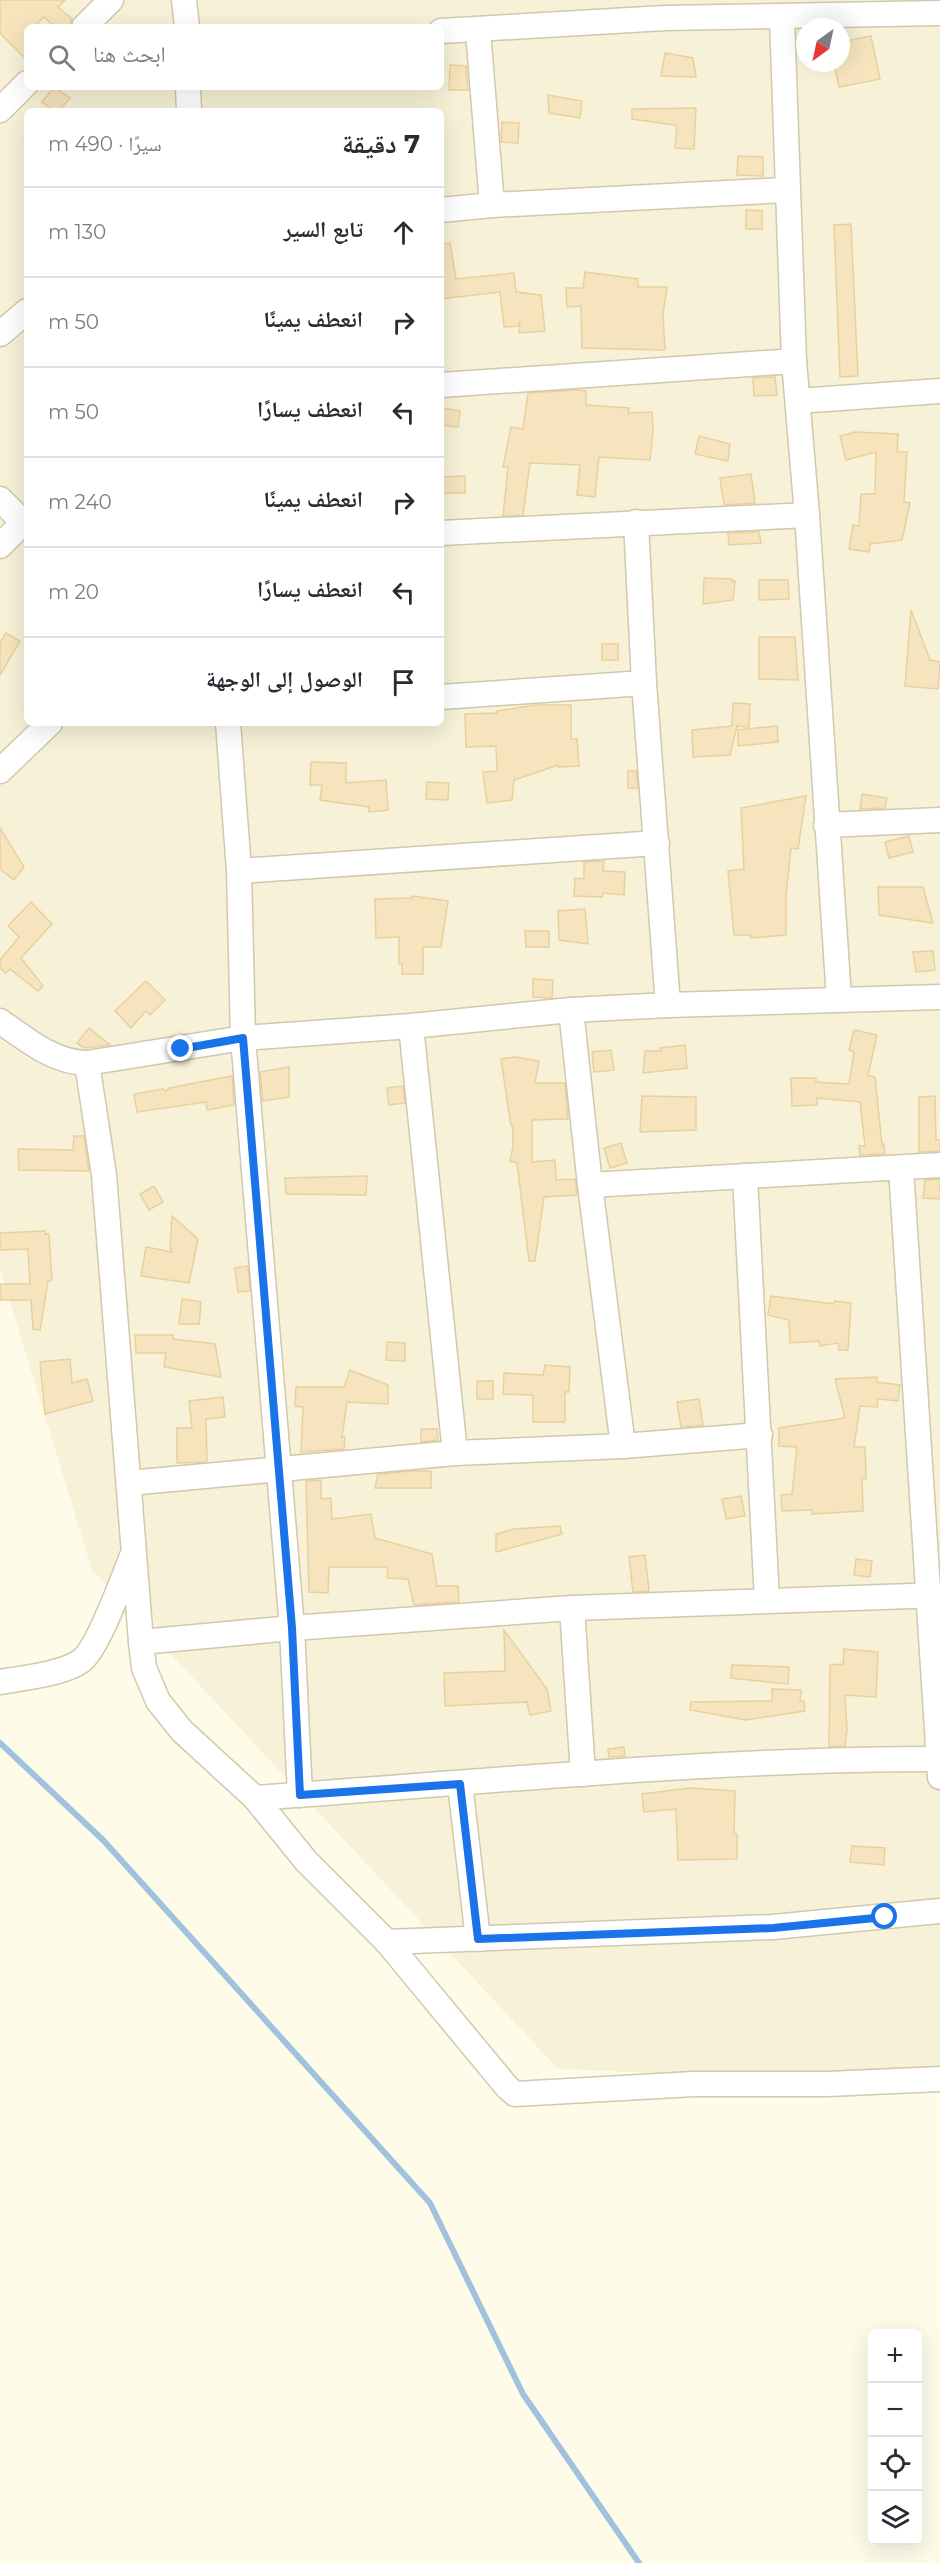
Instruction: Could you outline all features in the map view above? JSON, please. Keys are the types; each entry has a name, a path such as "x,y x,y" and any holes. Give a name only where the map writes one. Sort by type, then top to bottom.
{"street":[{"path":"87,24 111,0"},
{"path":"184,0 187,24"},
{"path":"444,32 478,31 665,9 782,17 828,8 940,13"},
{"path":"782,17 786,190 794,361 807,515 839,999"},
{"path":"478,31 492,205"},
{"path":"0,110 24,86"},
{"path":"188,90 189,108"},
{"path":"444,210 492,205 786,190"},
{"path":"0,334 24,314"},
{"path":"444,385 794,361"},
{"path":"798,401 940,391"},
{"path":"0,499 24,520"},
{"path":"444,533 807,515"},
{"path":"636,522 644,683 668,1005"},
{"path":"0,546 24,524"},
{"path":"444,697 644,683"},
{"path":"0,771 47,726"},
{"path":"228,726 239,871 243,1038 292,1628 300,1795"},
{"path":"826,825 940,820"},
{"path":"239,871 657,843"},
{"path":"0,1021 35,1045 62,1059 75,1063 87,1063 243,1038 411,1026 571,1010 940,997"},
{"path":"571,1010 590,1185 623,1446"},
{"path":"411,1026 455,1453"},
{"path":"87,1063 104,1175 144,1668 158,1701 182,1731 255,1798 306,1861 387,1942 515,2094 694,2084 828,2084 940,2079"},
{"path":"590,1185 940,1165"},
{"path":"255,1798 664,1767 854,1759 939,1768 934,1595 901,1168"},
{"path":"745,1176 767,1600"},
{"path":"129,1483 455,1453 623,1446 760,1435"},
{"path":"0,1682 69,1667 83,1660 106,1617 133,1554"},
{"path":"141,1642 292,1628 572,1608 934,1595"},
{"path":"572,1608 583,1774"},
{"path":"460,1784 478,1939"},
{"path":"387,1942 773,1928 940,1911"}],"shaded area":[{"path":"0,0 940,0 940,2085 558,2069 92,1570 0,1269"}],"building":[{"path":"0,0 65,0 58,7 72,19 71,24 52,24 44,17 37,24 24,24 24,57 0,33"},
{"path":"871,36 880,79 839,87 836,72 850,72 850,40"},
{"path":"665,53 693,58 696,77 661,76"},
{"path":"450,65 466,66 468,90 449,90"},
{"path":"52,90 58,90 70,98 62,108 50,108 42,102"},
{"path":"548,95 582,101 580,118 549,113"},
{"path":"696,108 694,149 675,148 677,126 632,119 632,109"},
{"path":"502,122 519,123 518,143 501,142"},
{"path":"738,156 763,157 763,176 737,175"},
{"path":"746,210 762,211 762,229 746,229"},
{"path":"851,224 858,376 840,377 834,225"},
{"path":"450,243 456,279 514,273 516,292 541,295 545,331 519,333 520,322 519,326 504,327 500,292 444,299 444,244"},
{"path":"585,272 638,279 638,287 667,287 663,314 665,350 582,348 581,306 567,307 566,288 583,288"},
{"path":"775,377 777,395 754,396 753,378"},
{"path":"586,391 586,405 629,408 628,413 652,412 650,460 599,457 595,497 577,495 580,465 530,463 523,515 503,516 508,467 503,467 511,427 523,429 528,393"},
{"path":"444,408 460,411 458,427 444,425"},
{"path":"855,432 898,434 897,452 907,452 904,502 910,503 902,540 870,544 869,552 849,549 853,525 859,526 861,494 875,494 876,452 846,460 840,436"},
{"path":"699,436 730,444 728,461 695,454"},
{"path":"751,474 755,503 724,505 720,478"},
{"path":"465,476 465,493 444,493 444,477"},
{"path":"759,532 761,543 729,545 728,533"},
{"path":"704,578 735,581 733,600 703,604"},
{"path":"759,580 788,580 789,599 759,600"},
{"path":"911,610 930,660 940,662 938,689 905,686"},
{"path":"6,633 20,641 0,675 0,643"},
{"path":"759,637 795,637 798,680 759,679"},
{"path":"602,644 618,644 618,660 602,660"},
{"path":"733,703 750,704 749,727 737,726 730,755 693,757 692,730 732,726"},
{"path":"536,705 571,705 571,739 577,739 579,766 558,767 558,765 514,780 512,800 487,803 483,772 497,771 496,746 466,747 465,714 497,713 497,711"},
{"path":"777,726 778,742 738,746 738,730"},
{"path":"311,762 346,763 346,783 386,780 388,810 369,812 369,807 320,800 322,785 310,785"},
{"path":"628,771 636,771 638,788 628,788"},
{"path":"427,782 449,783 448,800 426,799"},
{"path":"862,794 887,798 885,808 860,809"},
{"path":"806,796 798,849 791,848 786,895 786,935 751,938 751,935 734,935 728,871 744,869 741,808"},
{"path":"0,828 24,867 14,880 0,869"},
{"path":"909,836 913,852 889,858 885,842"},
{"path":"604,861 603,871 625,872 624,895 603,893 602,897 574,896 575,878 584,879 584,862"},
{"path":"878,887 923,887 933,923 879,915"},
{"path":"412,896 448,901 441,947 423,947 423,974 402,974 402,964 399,964 399,937 376,938 375,899 412,898"},
{"path":"31,902 52,924 21,958 43,986 38,991 10,969 6,973 0,968 0,960 19,937 8,926"},
{"path":"585,909 588,944 559,940 558,911"},
{"path":"525,931 549,931 549,947 526,947"},
{"path":"933,951 935,970 916,972 913,952"},
{"path":"533,979 553,980 552,998 533,997"},
{"path":"146,981 165,1000 150,1015 146,1011 131,1028 115,1011"},
{"path":"89,1028 110,1045 84,1048 77,1043"},
{"path":"854,1030 877,1035 868,1075 875,1077 882,1145 884,1144 885,1154 860,1155 859,1146 865,1146 860,1102 817,1098 817,1105 792,1106 791,1078 816,1078 816,1082 849,1084 854,1052 849,1050"},
{"path":"685,1045 687,1068 643,1073 645,1051 661,1051 660,1048"},
{"path":"611,1050 614,1070 594,1072 592,1052"},
{"path":"515,1057 539,1061 535,1083 565,1083 568,1119 532,1120 532,1162 555,1160 556,1180 575,1179 577,1195 544,1197 535,1261 529,1261 517,1163 510,1161 513,1126 511,1126 501,1059"},
{"path":"289,1067 289,1097 263,1101 260,1072"},
{"path":"232,1076 234,1105 207,1110 206,1102 137,1112 134,1094 163,1089 166,1091 169,1088"},
{"path":"403,1086 405,1103 389,1105 387,1088"},
{"path":"642,1096 696,1097 696,1130 640,1132"},
{"path":"935,1096 936,1140 940,1140 940,1151 919,1152 919,1097"},
{"path":"74,1136 84,1136 89,1171 19,1170 18,1149 73,1150"},
{"path":"621,1143 627,1163 610,1168 604,1148"},
{"path":"367,1176 366,1195 286,1194 285,1178"},
{"path":"940,1179 940,1199 923,1198 925,1180"},
{"path":"154,1186 163,1202 149,1210 140,1194"},
{"path":"172,1216 198,1239 189,1283 141,1276 146,1247 172,1252 170,1248"},
{"path":"45,1231 45,1234 49,1234 52,1280 48,1281 40,1330 33,1329 31,1300 0,1300 0,1284 30,1284 28,1249 0,1250 0,1233"},
{"path":"248,1266 250,1291 238,1292 235,1268"},
{"path":"771,1296 834,1304 834,1301 851,1303 848,1350 839,1350 838,1343 820,1346 819,1341 790,1343 789,1320 768,1315"},
{"path":"182,1299 201,1302 199,1324 179,1324"},
{"path":"135,1335 173,1335 173,1339 215,1344 221,1377 164,1367 166,1353 136,1353"},
{"path":"387,1342 405,1343 405,1361 386,1360"},
{"path":"70,1359 72,1383 87,1379 93,1401 45,1414 40,1362"},
{"path":"545,1365 570,1367 569,1392 565,1392 565,1422 533,1422 533,1395 503,1394 504,1373 543,1375"},
{"path":"350,1370 388,1385 388,1404 347,1402 342,1437 345,1437 344,1449 301,1452 303,1407 295,1406 296,1387 344,1387"},
{"path":"877,1377 877,1382 900,1385 898,1401 878,1399 877,1407 860,1406 854,1447 865,1447 866,1479 862,1478 863,1511 812,1514 812,1510 782,1511 781,1495 792,1494 797,1447 779,1446 779,1428 845,1418 835,1379"},
{"path":"477,1381 493,1381 493,1399 477,1399"},
{"path":"223,1397 225,1417 206,1419 207,1462 177,1463 177,1428 192,1428 189,1401"},
{"path":"699,1399 703,1425 681,1427 677,1402"},
{"path":"421,1429 437,1429 438,1440 421,1442"},
{"path":"431,1471 431,1488 375,1488 378,1474"},
{"path":"321,1480 321,1499 331,1498 332,1519 371,1514 375,1538 432,1554 437,1586 458,1586 459,1602 414,1605 408,1579 387,1578 388,1567 329,1567 328,1593 309,1592 306,1481"},
{"path":"741,1496 745,1516 726,1519 722,1499"},
{"path":"560,1526 562,1534 496,1552 496,1534 514,1529"},
{"path":"645,1555 649,1591 633,1592 629,1557"},
{"path":"856,1559 872,1561 870,1577 854,1575"},
{"path":"504,1630 547,1689 551,1711 530,1715 527,1702 445,1706 444,1673 505,1671"},
{"path":"844,1649 878,1652 876,1697 845,1695 847,1730 845,1746 829,1747 830,1665 843,1664"},
{"path":"732,1665 789,1667 788,1684 731,1678"},
{"path":"772,1689 801,1690 800,1701 804,1701 805,1711 746,1720 690,1710 691,1702 772,1701"},
{"path":"624,1747 625,1756 609,1757 608,1749"},
{"path":"690,1788 735,1791 734,1834 737,1834 737,1859 678,1860 676,1809 644,1812 642,1794"},
{"path":"852,1846 885,1848 884,1865 850,1862"}],"waterway":[{"path":"0,1743 103,1840 430,2203 523,2394 639,2563"}],"route":[{"path":"181,1049 243,1038 292,1628 300,1795 460,1784 478,1939 773,1928 885,1917"}]}
